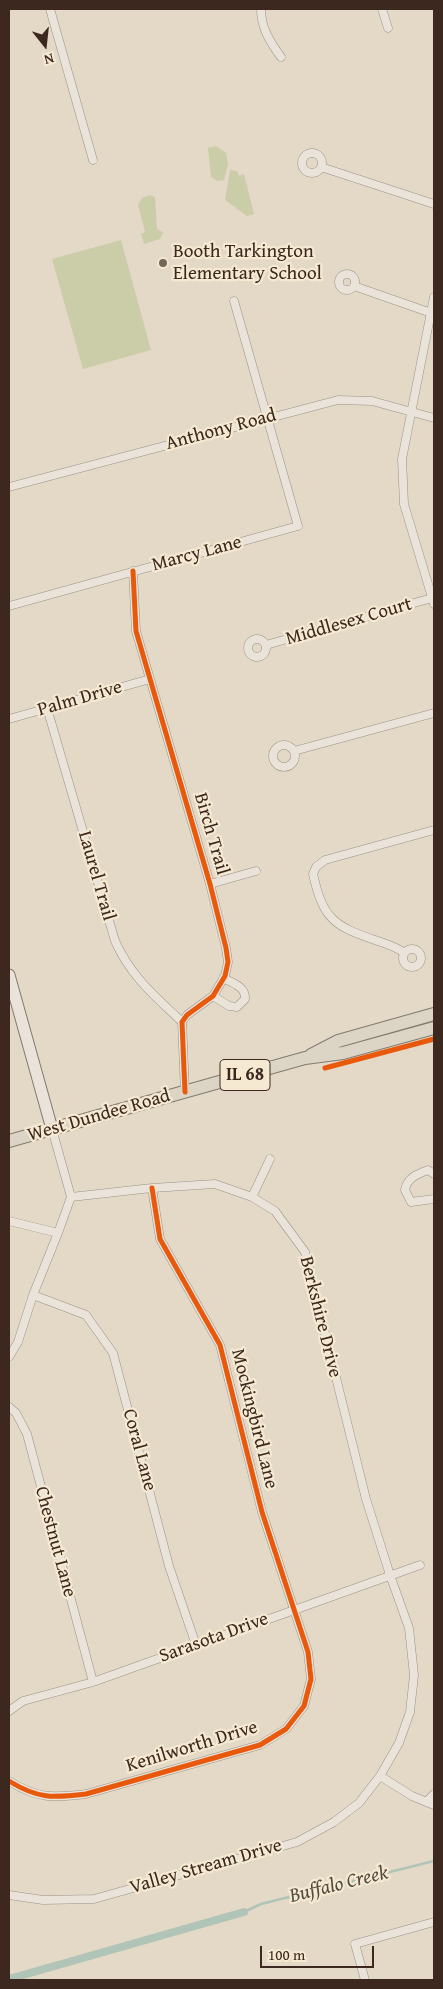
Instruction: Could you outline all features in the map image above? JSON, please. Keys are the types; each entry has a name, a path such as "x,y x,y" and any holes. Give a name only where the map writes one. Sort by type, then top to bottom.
{"main road":[{"path":"9,976 52,1129"},
{"name":"IL 68","path":"305,1058 338,1040 434,1014"},
{"name":"IL 68","path":"305,1058 343,1053 434,1028"},
{"name":"West Dundee Road","path":"9,1141 305,1058"}],"street":[{"path":"50,9 93,160"},
{"path":"261,9 261,18 268,40 282,57"},
{"path":"382,9 388,28"},
{"path":"321,167 434,204"},
{"path":"354,286 433,313"},
{"path":"433,601 404,504 402,459 433,313 434,297"},
{"path":"234,301 268,418"},
{"name":"Anthony Road","path":"9,488 338,400 372,401 434,418"},
{"name":"Marcy Lane","path":"9,606 298,526 268,418"},
{"name":"Birch Trail","path":"133,571 136,631 210,884 228,962 223,978 213,996 182,1022"},
{"name":"Middlesex Court","path":"266,645 433,601"},
{"name":"Palm Drive","path":"9,719 150,679"},
{"name":"Laurel Trail","path":"47,708 115,941 124,961 135,976 182,1022"},
{"path":"294,751 434,713"},
{"path":"404,953 397,948 355,934 332,920 322,906 313,874 316,867 325,860 434,830"},
{"path":"210,884 256,871"},
{"path":"213,996 229,1006 237,1007 245,999 246,993 243,989 223,978"},
{"path":"182,1022 185,1092"},
{"path":"9,1357 18,1342 33,1294 71,1197 52,1129"},
{"path":"252,1197 270,1158"},
{"path":"434,1174 428,1170 416,1174 406,1182 405,1190 411,1202 434,1200"},
{"name":"Berkshire Drive","path":"71,1197 152,1188 215,1184 252,1197 275,1211 305,1252 362,1480 390,1575"},
{"name":"Mockingbird Lane","path":"152,1188 160,1239 220,1345 262,1512 293,1609"},
{"path":"9,1220 58,1234"},
{"name":"Coral Lane","path":"33,1294 86,1316 113,1353 170,1566 196,1645"},
{"name":"Chestnut Lane","path":"9,1406 16,1413 27,1434 93,1682"},
{"name":"Sarasota Drive","path":"9,1711 23,1701 93,1682 420,1564"},
{"name":"Valley Stream Drive","path":"9,1895 43,1900 94,1899 297,1842 334,1822 359,1803 380,1776 399,1743 410,1712 414,1675 409,1628 390,1575"},
{"name":"Kenilworth Drive","path":"9,1781 26,1792 56,1798 86,1794 260,1745 286,1728 304,1706 311,1679 308,1652 293,1609"},
{"path":"380,1776 412,1796 434,1805"},
{"path":"426,1802 434,1794"},
{"path":"365,1980 355,1944 434,1922"}],"green space":[{"path":"216,146 226,153 228,164 224,180 217,181 211,177 208,148"},
{"path":"230,170 237,171 239,176 244,174 254,214 247,216 225,200"},
{"path":"150,195 155,197 157,229 163,232 160,239 144,244 141,234 145,232 138,205 142,198"},
{"path":"121,240 151,350 83,369 52,259"}],"waterway":[{"name":"Buffalo Creek","path":"244,1912 261,1904 434,1861"},
{"path":"9,1979 244,1912"}],"cycle path":[{"path":"133,571 136,631 210,884 228,962 225,976 213,996 187,1015 182,1022 185,1092"},
{"path":"325,1068 434,1039"},
{"path":"9,1781 19,1787 46,1796 86,1794 260,1745 286,1729 304,1706 311,1679 308,1652 262,1512 220,1345 160,1239 152,1188"}],"place":[{"name":"Booth Tarkington Elementary School","path":"163,263"}]}
